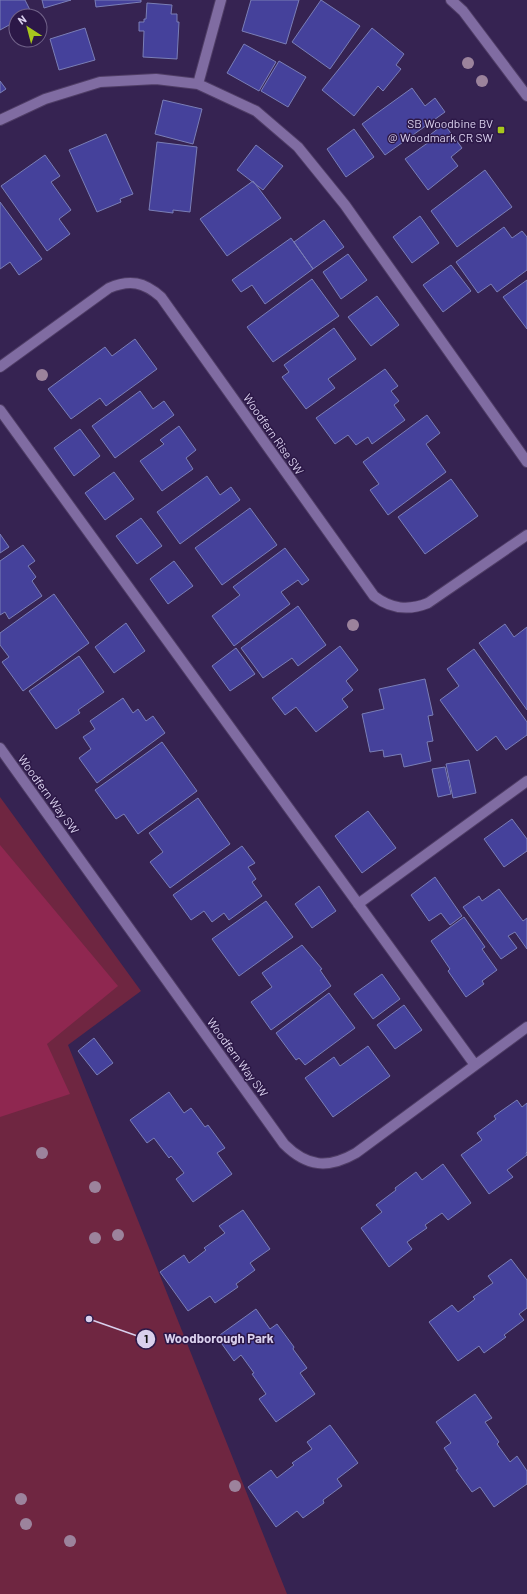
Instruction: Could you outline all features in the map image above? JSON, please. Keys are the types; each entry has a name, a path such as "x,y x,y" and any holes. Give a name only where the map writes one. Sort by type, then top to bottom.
{"street":[{"path":"198,84 221,0"},
{"path":"451,0 463,11 527,96"},
{"path":"0,120 45,99 100,82 156,79 198,84 256,111 298,147 345,206 527,462"},
{"name":"Woodfern Rise SW","path":"0,367 109,288 126,283 139,284 151,288 161,297 374,596 382,603 392,607 405,609 417,608 428,604 527,535"},
{"path":"0,410 475,1065"},
{"name":"Woodfern Way SW","path":"0,748 284,1144 293,1153 304,1160 317,1164 331,1164 344,1160 356,1153 527,1027"},
{"path":"358,904 527,781"}],"shaded area":[{"path":"0,797 141,991 68,1045 287,1594 0,1594"},
{"path":"0,845 118,986 47,1044 70,1094 0,1117"}],"building":[{"path":"0,0 25,0 29,8 8,8 8,26 0,30"},
{"path":"42,0 71,0 44,8"},
{"path":"95,0 141,0 141,2 96,7"},
{"path":"251,0 299,0 286,44 242,31"},
{"path":"321,0 360,26 330,69 292,42"},
{"path":"147,3 172,5 171,14 177,14 177,22 179,22 177,59 143,57 144,31 139,31 139,22 144,22 144,19 146,19"},
{"path":"85,28 95,60 59,70 50,39"},
{"path":"372,28 404,54 396,65 401,69 383,91 378,86 354,116 322,90"},
{"path":"244,44 276,62 259,91 227,73"},
{"path":"279,61 306,77 288,107 261,91"},
{"path":"0,81 6,89 0,93"},
{"path":"412,88 425,106 435,98 445,112 385,155 362,124"},
{"path":"163,100 202,109 193,144 155,134"},
{"path":"444,124 462,148 451,157 458,166 428,190 405,159 429,142 426,138"},
{"path":"354,129 374,157 346,177 327,149"},
{"path":"106,134 133,194 120,199 121,202 97,212 69,150"},
{"path":"157,142 197,147 190,212 173,210 173,213 149,210"},
{"path":"256,145 283,166 263,190 237,170"},
{"path":"45,155 60,176 51,182 71,210 59,219 70,234 47,251 1,186"},
{"path":"485,170 512,207 457,247 431,211"},
{"path":"253,181 281,218 227,256 200,219"},
{"path":"0,202 42,259 19,275 10,262 0,269"},
{"path":"420,216 439,243 412,263 393,237"},
{"path":"324,220 344,247 313,269 294,242"},
{"path":"504,227 512,238 522,231 527,237 527,270 497,292 491,284 478,293 456,262"},
{"path":"291,238 313,269 265,304 252,285 241,292 232,280"},
{"path":"348,254 367,280 341,299 323,272"},
{"path":"451,265 471,291 443,312 423,285"},
{"path":"312,279 339,316 273,362 247,327"},
{"path":"527,280 527,329 503,297"},
{"path":"377,296 399,325 371,346 348,317"},
{"path":"334,328 356,359 328,379 335,388 306,409 282,377 289,372 284,365"},
{"path":"135,339 157,369 106,406 100,398 71,419 48,389 105,347 112,356"},
{"path":"385,369 398,386 391,391 399,401 394,405 405,420 372,444 368,437 356,445 348,435 335,444 316,418"},
{"path":"140,391 153,409 164,401 174,415 115,458 92,426"},
{"path":"427,415 440,433 426,444 446,472 388,515 370,490 379,484 363,462"},
{"path":"179,426 196,450 186,458 193,469 162,491 140,461 164,444 160,440"},
{"path":"80,429 100,456 74,476 54,448"},
{"path":"114,472 134,499 105,520 85,493"},
{"path":"207,476 220,495 231,487 240,500 180,544 157,512"},
{"path":"451,479 478,516 425,554 398,517"},
{"path":"250,508 277,545 222,585 195,548"},
{"path":"141,518 162,546 137,564 116,536"},
{"path":"0,534 9,547 0,553"},
{"path":"23,545 35,561 28,566 36,577 32,581 42,596 9,619 5,612 0,615 0,561"},
{"path":"285,548 309,580 302,585 298,580 281,592 290,604 234,646 212,616 240,595 233,587"},
{"path":"174,561 193,586 168,604 150,579"},
{"path":"54,594 89,643 23,691 2,662 9,657 0,645 0,633"},
{"path":"298,606 326,645 298,666 292,658 263,678 241,648"},
{"path":"126,623 145,651 114,673 95,647"},
{"path":"505,624 514,637 527,627 527,710 479,643"},
{"path":"340,646 358,670 346,681 353,690 342,699 348,707 316,732 296,707 285,715 272,698"},
{"path":"236,648 255,674 230,691 212,666"},
{"path":"474,649 527,722 527,735 506,750 496,736 477,751 440,700 459,686 447,669"},
{"path":"79,656 104,692 78,710 80,713 56,729 29,691"},
{"path":"425,679 433,715 428,716 433,741 427,742 431,761 404,767 401,754 384,757 383,750 370,752 362,714 384,709 379,689"},
{"path":"123,698 133,713 138,709 146,721 153,716 165,733 97,783 79,758 91,749 83,737 95,729 90,721"},
{"path":"162,742 197,791 138,834 124,814 116,819 95,790"},
{"path":"469,760 476,793 453,798 446,764"},
{"path":"445,767 451,794 438,797 432,769"},
{"path":"198,798 230,844 170,888 150,862 163,852 149,833"},
{"path":"368,811 396,848 362,873 335,836"},
{"path":"512,819 527,839 527,851 504,867 484,839"},
{"path":"242,846 255,863 248,867 256,879 252,882 262,896 229,920 224,913 212,922 204,911 191,920 173,895"},
{"path":"435,877 462,916 450,925 441,913 429,921 411,895"},
{"path":"319,886 336,911 312,928 295,904"},
{"path":"499,889 523,921 527,918 527,949 515,932 508,936 517,948 501,959 463,907 479,896 482,901"},
{"path":"266,901 293,937 239,976 212,939"},
{"path":"464,917 485,947 482,949 497,970 482,981 484,984 466,997 448,971 450,969 431,941"},
{"path":"302,945 322,969 320,970 331,986 271,1030 251,1002 272,987 262,973"},
{"path":"382,974 400,999 373,1019 354,994"},
{"path":"329,993 355,1028 305,1065 299,1058 296,1060 276,1033"},
{"path":"404,1005 422,1030 395,1049 377,1025"},
{"path":"94,1038 113,1063 97,1075 78,1051"},
{"path":"368,1046 390,1076 333,1117 305,1078 334,1057 340,1066"},
{"path":"169,1092 184,1113 191,1108 205,1127 208,1125 225,1148 217,1153 232,1174 193,1202 176,1179 184,1173 171,1156 169,1158 154,1138 147,1143 130,1120"},
{"path":"517,1100 522,1107 527,1103 527,1155 507,1170 513,1177 489,1194 461,1155 482,1140 477,1133 496,1119 494,1116"},
{"path":"443,1164 471,1203 448,1220 442,1213 425,1225 427,1228 407,1242 412,1249 389,1267 361,1228 382,1212 376,1205 396,1190 395,1188 416,1172 422,1180"},
{"path":"243,1210 270,1249 250,1263 255,1270 236,1284 238,1287 215,1303 210,1296 188,1311 160,1272 184,1255 189,1263 206,1250 204,1248 225,1233 219,1226"},
{"path":"511,1259 527,1280 527,1308 519,1314 524,1320 504,1335 506,1337 484,1353 479,1346 458,1361 429,1322 452,1305 458,1312 475,1299 473,1297 493,1283 488,1276"},
{"path":"256,1309 270,1329 277,1324 294,1347 293,1349 307,1368 300,1373 315,1394 276,1422 259,1399 266,1394 252,1374 254,1373 241,1355 234,1361 217,1337"},
{"path":"475,1394 492,1418 485,1422 499,1442 497,1444 510,1462 517,1456 527,1471 527,1484 494,1507 480,1487 472,1492 456,1470 458,1469 444,1448 451,1443 436,1422"},
{"path":"330,1425 358,1463 337,1479 342,1486 323,1500 324,1503 303,1518 297,1511 276,1527 248,1487 271,1470 277,1478 294,1465 292,1463 312,1449 307,1442"}],"place":[{"name":"SB Woodbine BV @ Woodmark CR SW","path":"501,130"},
{"name":"Woodborough Park","path":"89,1319"}]}
